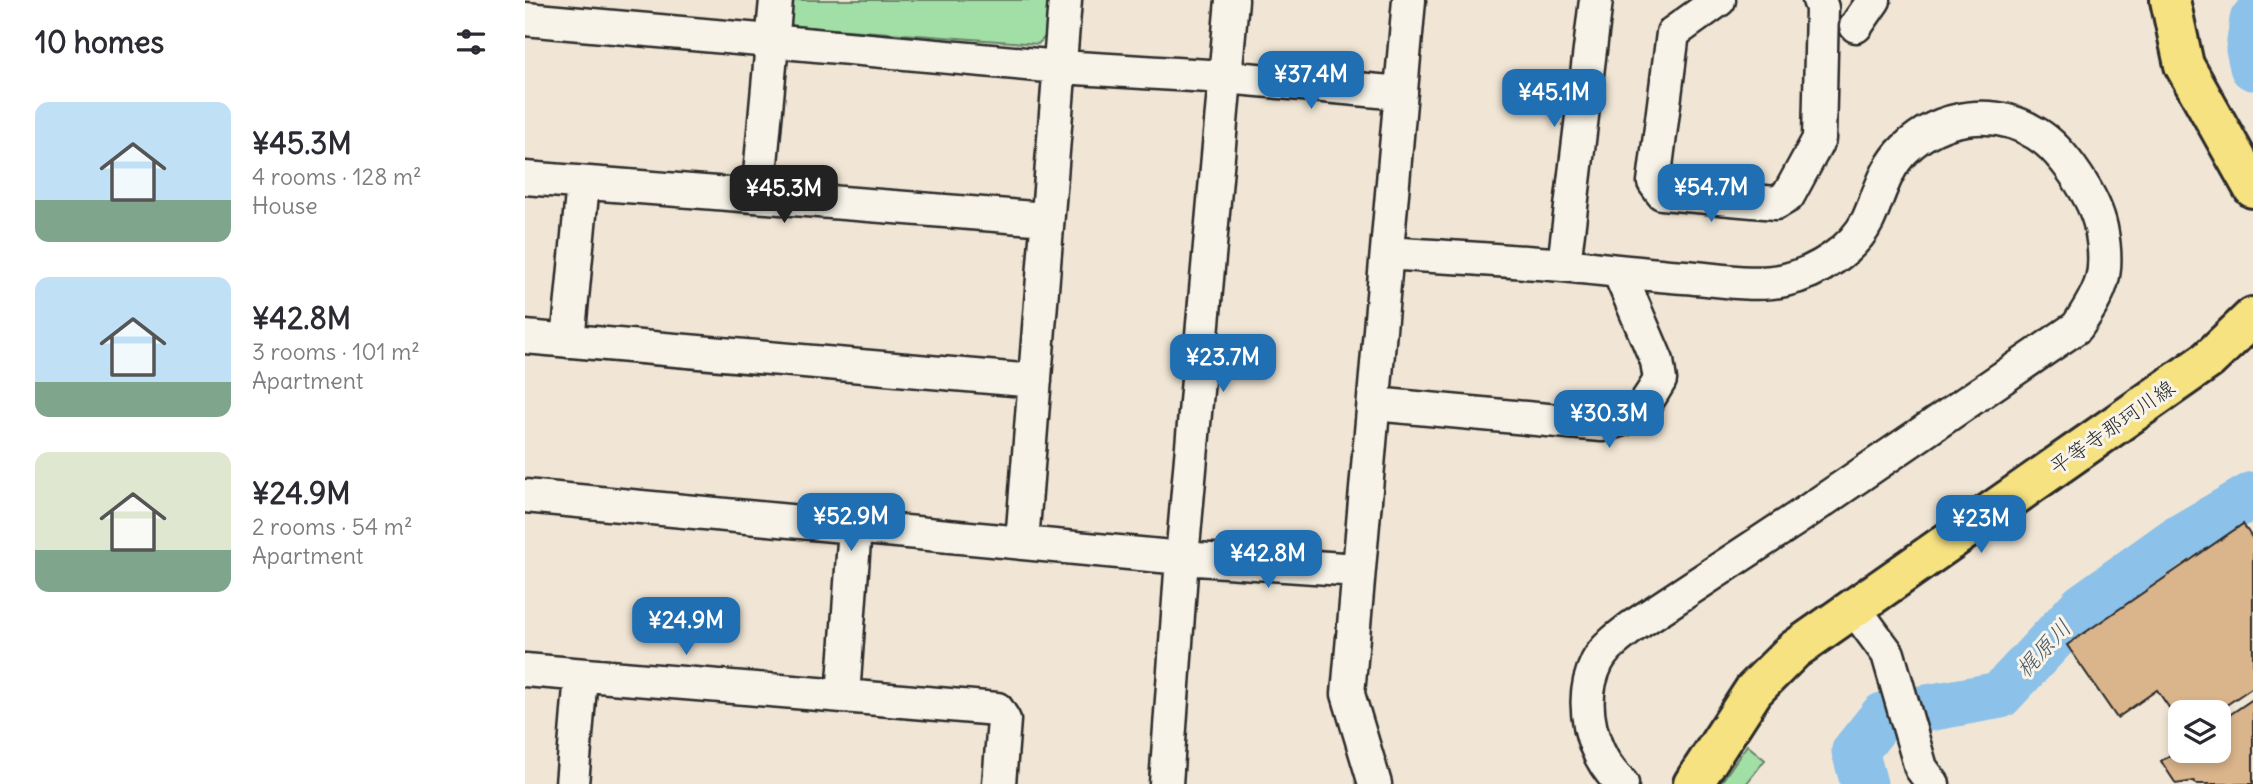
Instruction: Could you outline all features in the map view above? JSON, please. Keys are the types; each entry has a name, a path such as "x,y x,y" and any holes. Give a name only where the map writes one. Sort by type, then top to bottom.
{"main road":[{"path":"2171,0 2184,65 2253,188"},
{"name":"平等寺那珂川線","path":"1693,784 1754,690 1794,650 2208,360 2253,317"}],"street":[{"path":"758,196 776,0"},
{"path":"1022,542 1065,0"},
{"path":"1166,784 1182,558 1232,0"},
{"path":"1375,784 1350,710 1348,694 1409,0"},
{"path":"1565,265 1596,0"},
{"path":"1704,4 1673,33 1654,182 1662,193 1776,203 1788,196 1819,139 1822,8 1819,0"},
{"path":"1856,26 1874,0"},
{"path":"525,19 1059,67 1225,77 1401,93"},
{"path":"1388,253 1565,265 1619,272 1783,281 1806,274 1832,259 1854,240 1868,222 1889,172 1905,150 1942,125 1983,117 2019,124 2049,142 2065,160 2088,195 2099,220 2105,250 2104,273 2098,296 2077,327 1612,642 1597,663 1590,689 1589,709 1598,754 1622,784"},
{"path":"525,178 1047,219"},
{"path":"568,341 583,183"},
{"path":"1374,404 1602,425 1631,418 1647,401 1660,380 1657,361 1619,272"},
{"path":"525,337 1035,381"},
{"path":"525,496 1182,558 1358,570"},
{"path":"843,695 855,527"},
{"path":"1854,608 1888,654 1921,768 1933,784"},
{"path":"525,670 997,709 1004,720 999,784"},
{"path":"572,784 581,675"}],"green space":[{"path":"786,0 1049,0 1045,37 1038,44 794,26 784,19"},
{"path":"1747,745 1765,760 1746,784 1720,784"}],"building":[{"path":"2243,524 2253,539 2253,687 2231,702 2168,700 2168,706 2157,690 2117,718 2067,645"},
{"path":"2253,699 2253,784 2196,784 2194,781 2176,784 2161,761 2168,756 2168,763 2231,763 2231,714"}],"waterway":[{"name":"梶原川","path":"2253,20 2249,49 2253,67"},
{"name":"梶原川","path":"1864,784 1855,751 1883,716 2000,695 2083,606 2174,541 2253,495"}]}
